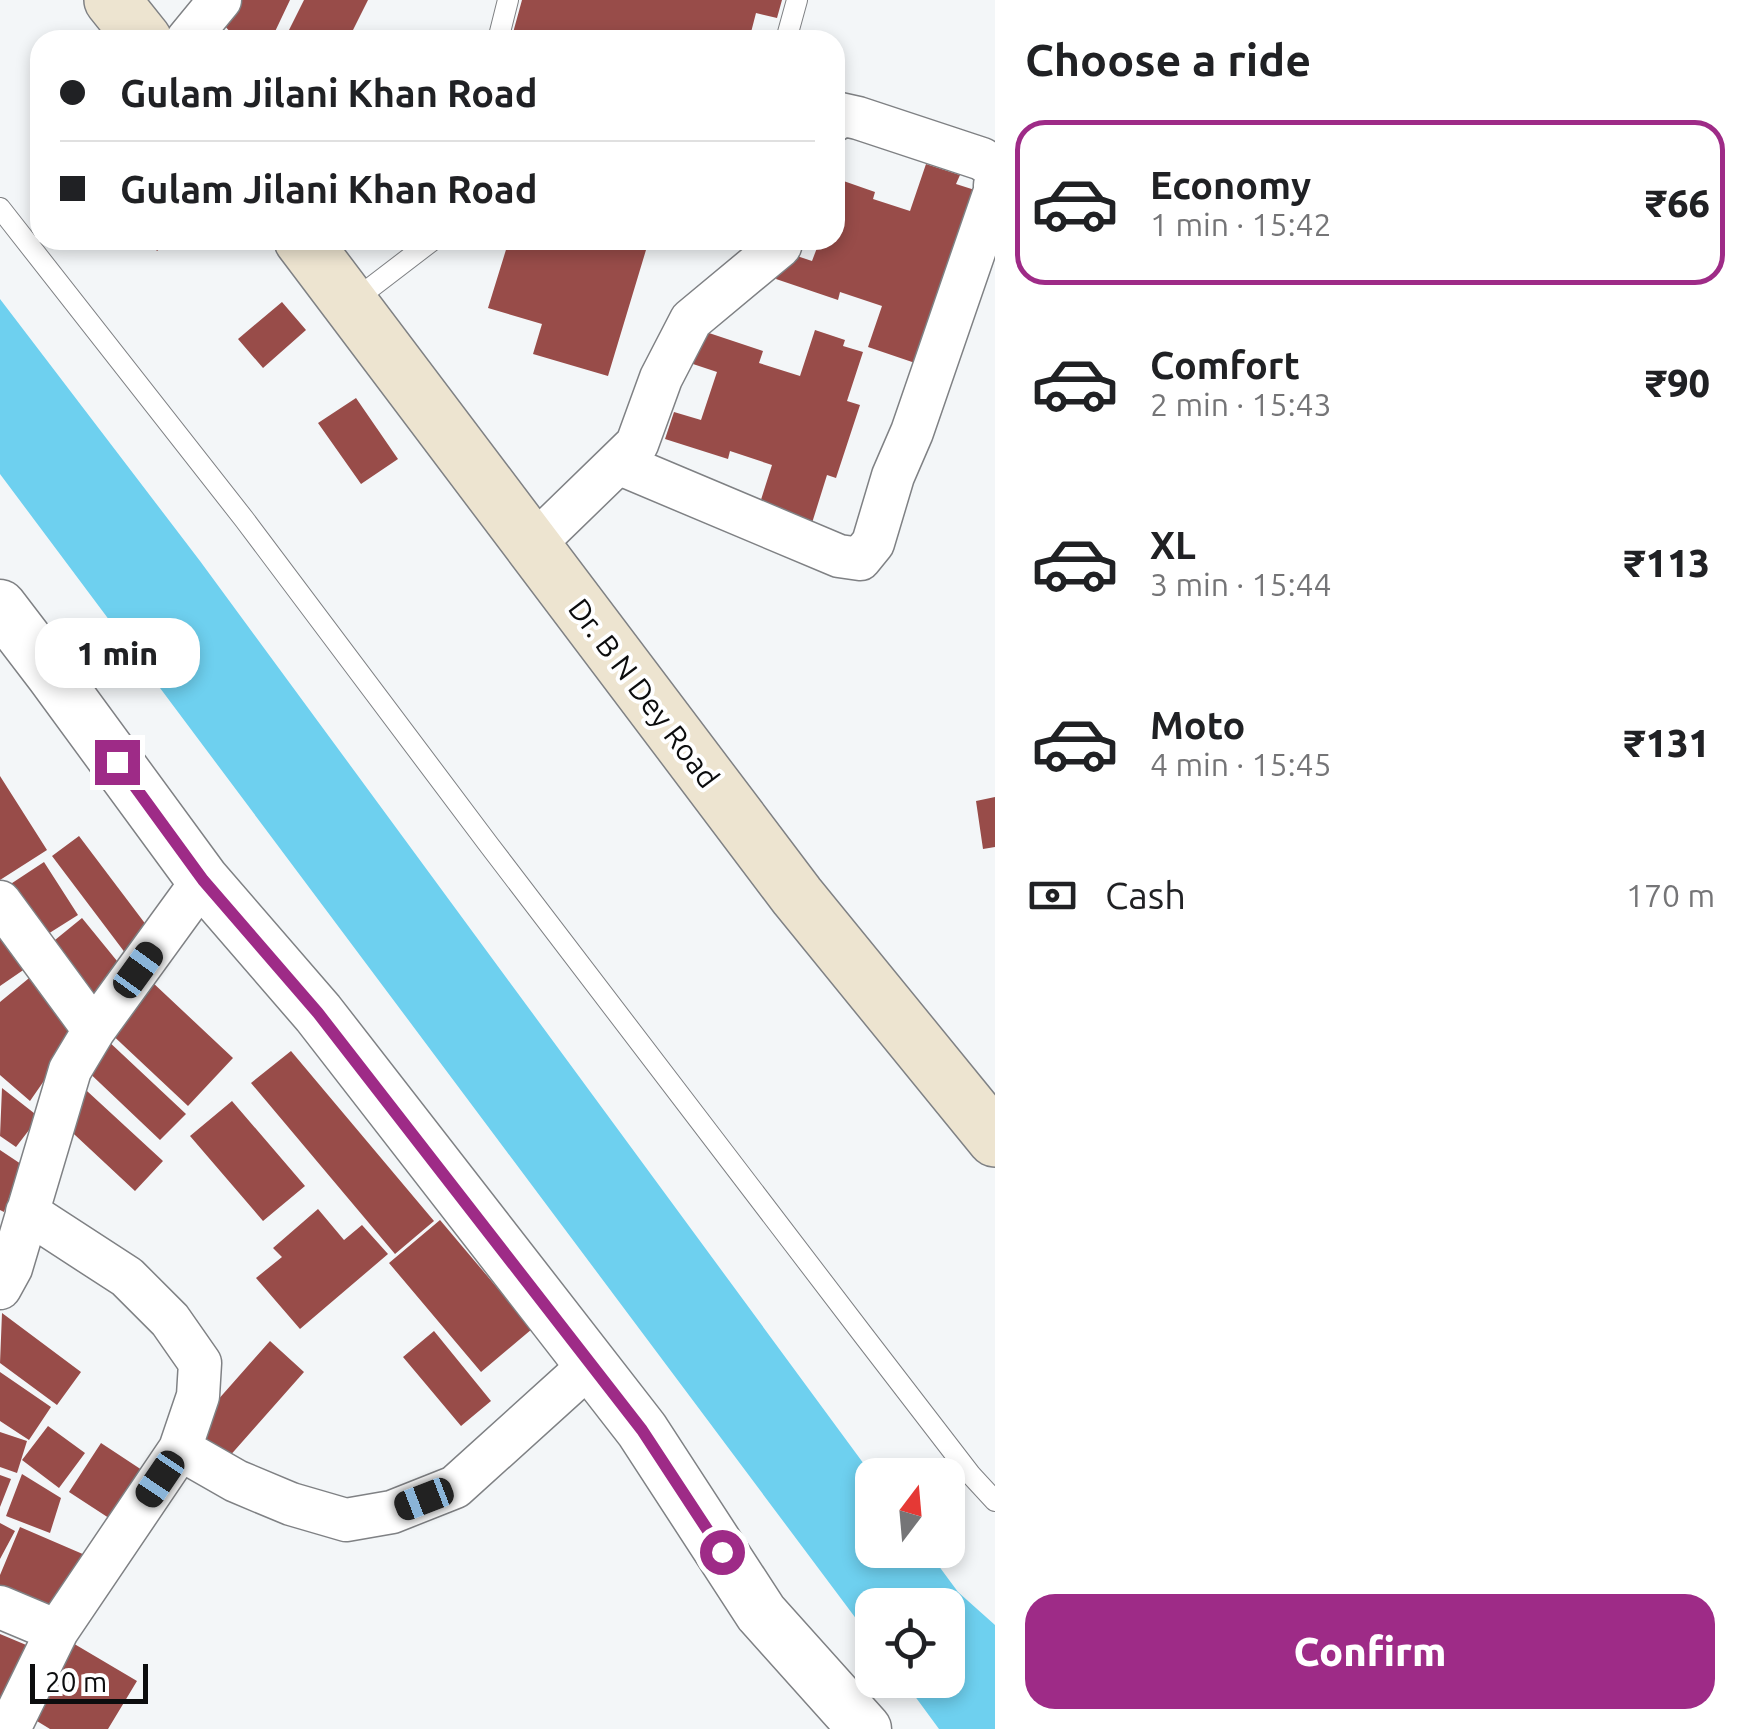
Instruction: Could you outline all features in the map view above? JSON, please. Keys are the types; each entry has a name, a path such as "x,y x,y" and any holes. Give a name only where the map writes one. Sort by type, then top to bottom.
{"main road":[{"path":"112,0 136,30"},
{"name":"Dr. B N Dey Road","path":"310,250 797,896 995,1139"}],"street":[{"path":"195,30 220,0"},
{"path":"845,115 982,159 995,168"},
{"path":"618,463 838,556 860,559 873,543 892,476 912,432 995,185"},
{"path":"533,545 637,444 661,378 691,320 775,250"},
{"path":"0,606 203,880 318,1013 642,1430 761,1613 865,1729"},
{"path":"0,1288 11,1268 70,1070 94,1030 203,880"},
{"path":"0,902 94,1030"},
{"path":"9,1729 58,1631 180,1449 198,1396 200,1363 170,1320 127,1277 27,1212"},
{"path":"180,1449 236,1481 292,1504 346,1520 392,1512 456,1487 590,1364"},
{"path":"0,1607 58,1631"}],"lane":[{"path":"500,30 508,0"},
{"path":"789,30 797,0"},
{"path":"0,208 30,246"},
{"path":"33,250 244,519 488,845 971,1475 995,1501"},
{"path":"350,303 420,250"}],"water":[{"path":"0,299 200,561 860,1458 855,1458 855,1568 940,1568 955,1588 855,1588 855,1617 0,474"},
{"path":"965,1598 995,1625 995,1729 939,1729 916,1698 965,1698"}],"building":[{"path":"226,0 290,0 276,30 228,30 218,18"},
{"path":"304,0 368,0 353,30 289,30"},
{"path":"522,0 782,0 777,18 756,13 752,30 514,30"},
{"path":"926,164 960,175 956,184 981,192 918,364 868,347 882,306 840,292 838,300 776,279 785,252 812,261 816,250 845,250 845,182 875,192 873,199 910,211"},
{"path":"506,250 646,250 608,376 533,354 542,324 488,308"},
{"path":"282,302 306,330 263,368 238,339"},
{"path":"700,330 763,351 759,363 800,376 815,330 845,340 843,346 863,352 847,401 860,405 836,478 827,475 812,523 759,506 772,465 730,451 728,459 665,439 674,412 701,420 717,372 690,363"},
{"path":"356,398 398,459 361,484 318,423"},
{"path":"0,776 47,850 0,880"},
{"path":"995,797 995,847 983,849 976,801"},
{"path":"79,836 156,938 129,958 52,856"},
{"path":"44,862 78,915 32,944 0,891"},
{"path":"82,918 126,972 81,1008 39,953"},
{"path":"0,919 35,962 0,986"},
{"path":"34,974 84,1023 30,1101 0,1075 0,1002"},
{"path":"151,981 233,1058 188,1106 106,1029"},
{"path":"106,1039 186,1114 160,1140 81,1065"},
{"path":"291,1051 434,1221 395,1254 251,1083"},
{"path":"2,1088 39,1117 16,1147 0,1136"},
{"path":"87,1091 163,1161 135,1191 60,1121"},
{"path":"232,1101 305,1186 263,1221 190,1136"},
{"path":"0,1150 21,1164 4,1212 0,1210"},
{"path":"318,1209 344,1240 362,1225 388,1254 300,1329 256,1278 282,1257 273,1248"},
{"path":"440,1220 532,1329 481,1372 389,1263"},
{"path":"2,1313 81,1372 57,1405 0,1363"},
{"path":"434,1331 491,1401 461,1426 403,1357"},
{"path":"270,1341 304,1372 220,1467 186,1436"},
{"path":"0,1372 51,1407 29,1440 0,1421"},
{"path":"48,1426 85,1453 59,1488 22,1460"},
{"path":"0,1432 27,1441 17,1473 0,1467"},
{"path":"101,1443 148,1474 115,1522 69,1492"},
{"path":"22,1474 61,1498 50,1533 6,1516"},
{"path":"0,1475 11,1479 0,1507"},
{"path":"0,1523 15,1531 0,1559"},
{"path":"20,1527 85,1555 57,1620 0,1595 0,1575"},
{"path":"0,1634 31,1647 0,1718"},
{"path":"71,1642 137,1681 108,1729 50,1729 27,1715"}],"route":[{"path":"117,762 203,880 318,1013 642,1430 722,1552"}]}
